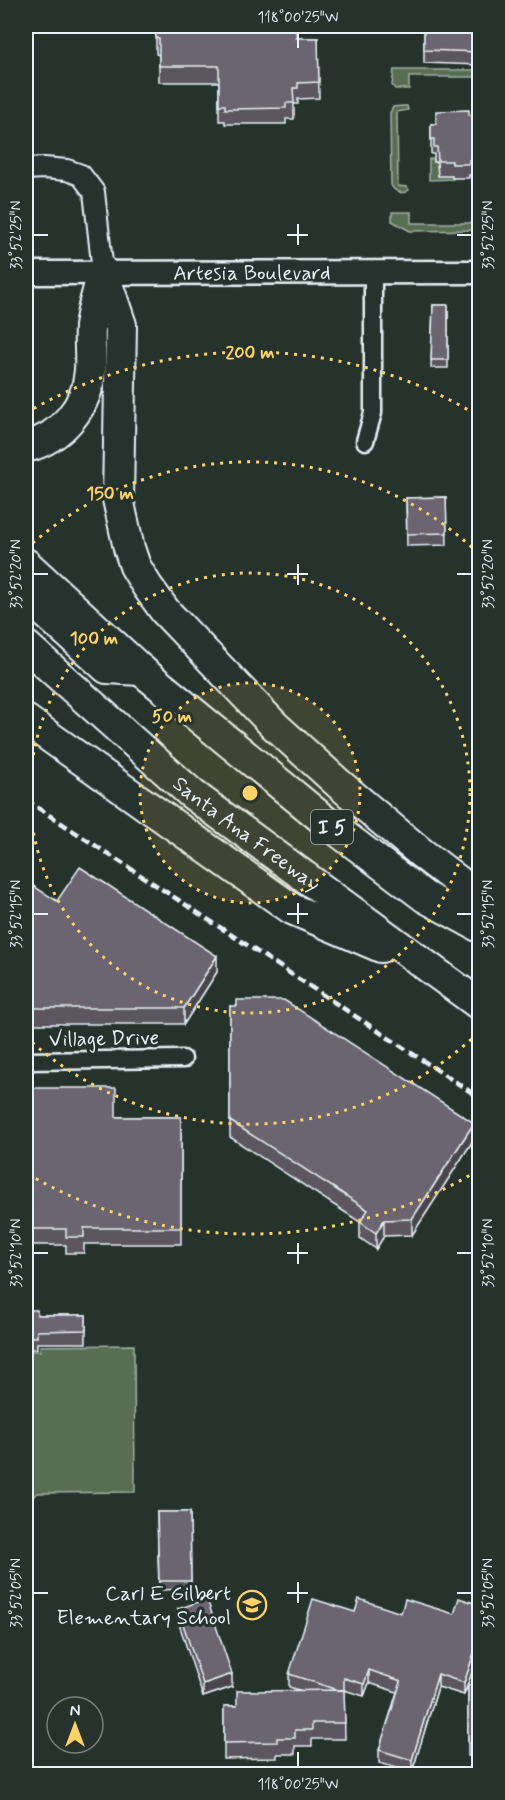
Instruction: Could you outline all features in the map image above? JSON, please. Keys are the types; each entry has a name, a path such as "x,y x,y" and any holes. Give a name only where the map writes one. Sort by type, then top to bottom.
{"highway":[{"path":"26,447 47,440 58,431 71,418 84,399 90,371 90,327 103,272"},
{"path":"103,272 121,325 118,499 129,548 135,566 147,586 165,611 274,725 366,807 480,898"},
{"name":"I 5","path":"26,564 141,670 330,825 425,897 480,927"},
{"path":"26,595 107,668 141,670"},
{"name":"Santa Ana Freeway","path":"26,646 192,794 480,1005"},
{"path":"26,720 292,909 428,968"}],"main road":[{"name":"Artesia Boulevard","path":"26,273 480,272"}],"street":[{"path":"26,169 67,170 81,175 94,192 103,272"},
{"path":"365,441 373,413 373,272"},
{"name":"Village Drive","path":"26,1061 183,1059"}],"green space":[{"path":"394,70 479,70 479,77 409,77 409,89 395,89 392,85"},
{"path":"407,106 408,110 397,112 398,186 407,187 409,190 399,192 391,185 390,113 393,107"},
{"path":"429,159 437,162 438,175 452,176 453,179 429,180"},
{"path":"392,212 411,212 411,223 479,223 479,230 410,231 392,221"},
{"path":"134,1345 135,1492 37,1493 26,1504 26,1351 40,1351 40,1346"}],"building":[{"path":"156,26 296,26 296,38 318,38 319,82 298,83 298,88 293,88 294,103 286,103 286,108 225,109 225,105 219,105 219,66 159,66 159,39 156,38"},
{"path":"424,26 480,26 480,52 424,50"},
{"path":"469,110 469,115 480,115 480,160 469,160 469,164 438,161 437,147 434,147 434,139 431,139 431,124 436,124 436,111"},
{"path":"433,305 448,305 448,360 431,360"},
{"path":"446,497 447,533 407,534 406,498"},
{"path":"80,867 217,956 184,1008 26,1008 26,892 30,884 57,901"},
{"path":"237,1000 284,1000 474,1123 412,1219 384,1220 376,1233 360,1222 368,1210 230,1121 230,1006 237,1006"},
{"path":"26,1088 116,1088 116,1117 181,1117 181,1228 84,1228 84,1237 66,1237 66,1229 26,1229"},
{"path":"26,1310 37,1310 37,1315 86,1315 86,1330 37,1331 37,1337 26,1337"},
{"path":"157,1512 190,1512 191,1581 159,1581"},
{"path":"459,1598 480,1605 480,1635 464,1683 438,1674 412,1760 379,1750 401,1681 369,1670 364,1684 344,1678 344,1690 337,1690 289,1674 313,1599 355,1612 359,1599 401,1613 405,1599 454,1614"},
{"path":"207,1599 232,1674 203,1684 178,1609"},
{"path":"468,1685 480,1685 480,1743 468,1743"},
{"path":"344,1690 345,1723 312,1723 312,1730 295,1730 295,1738 277,1738 277,1742 224,1743 224,1706 237,1706 237,1691"}],"railway":[{"path":"26,800 480,1098"}],"place":[{"name":"Carl E Gilbert Elementary School","path":"252,1605"}]}
